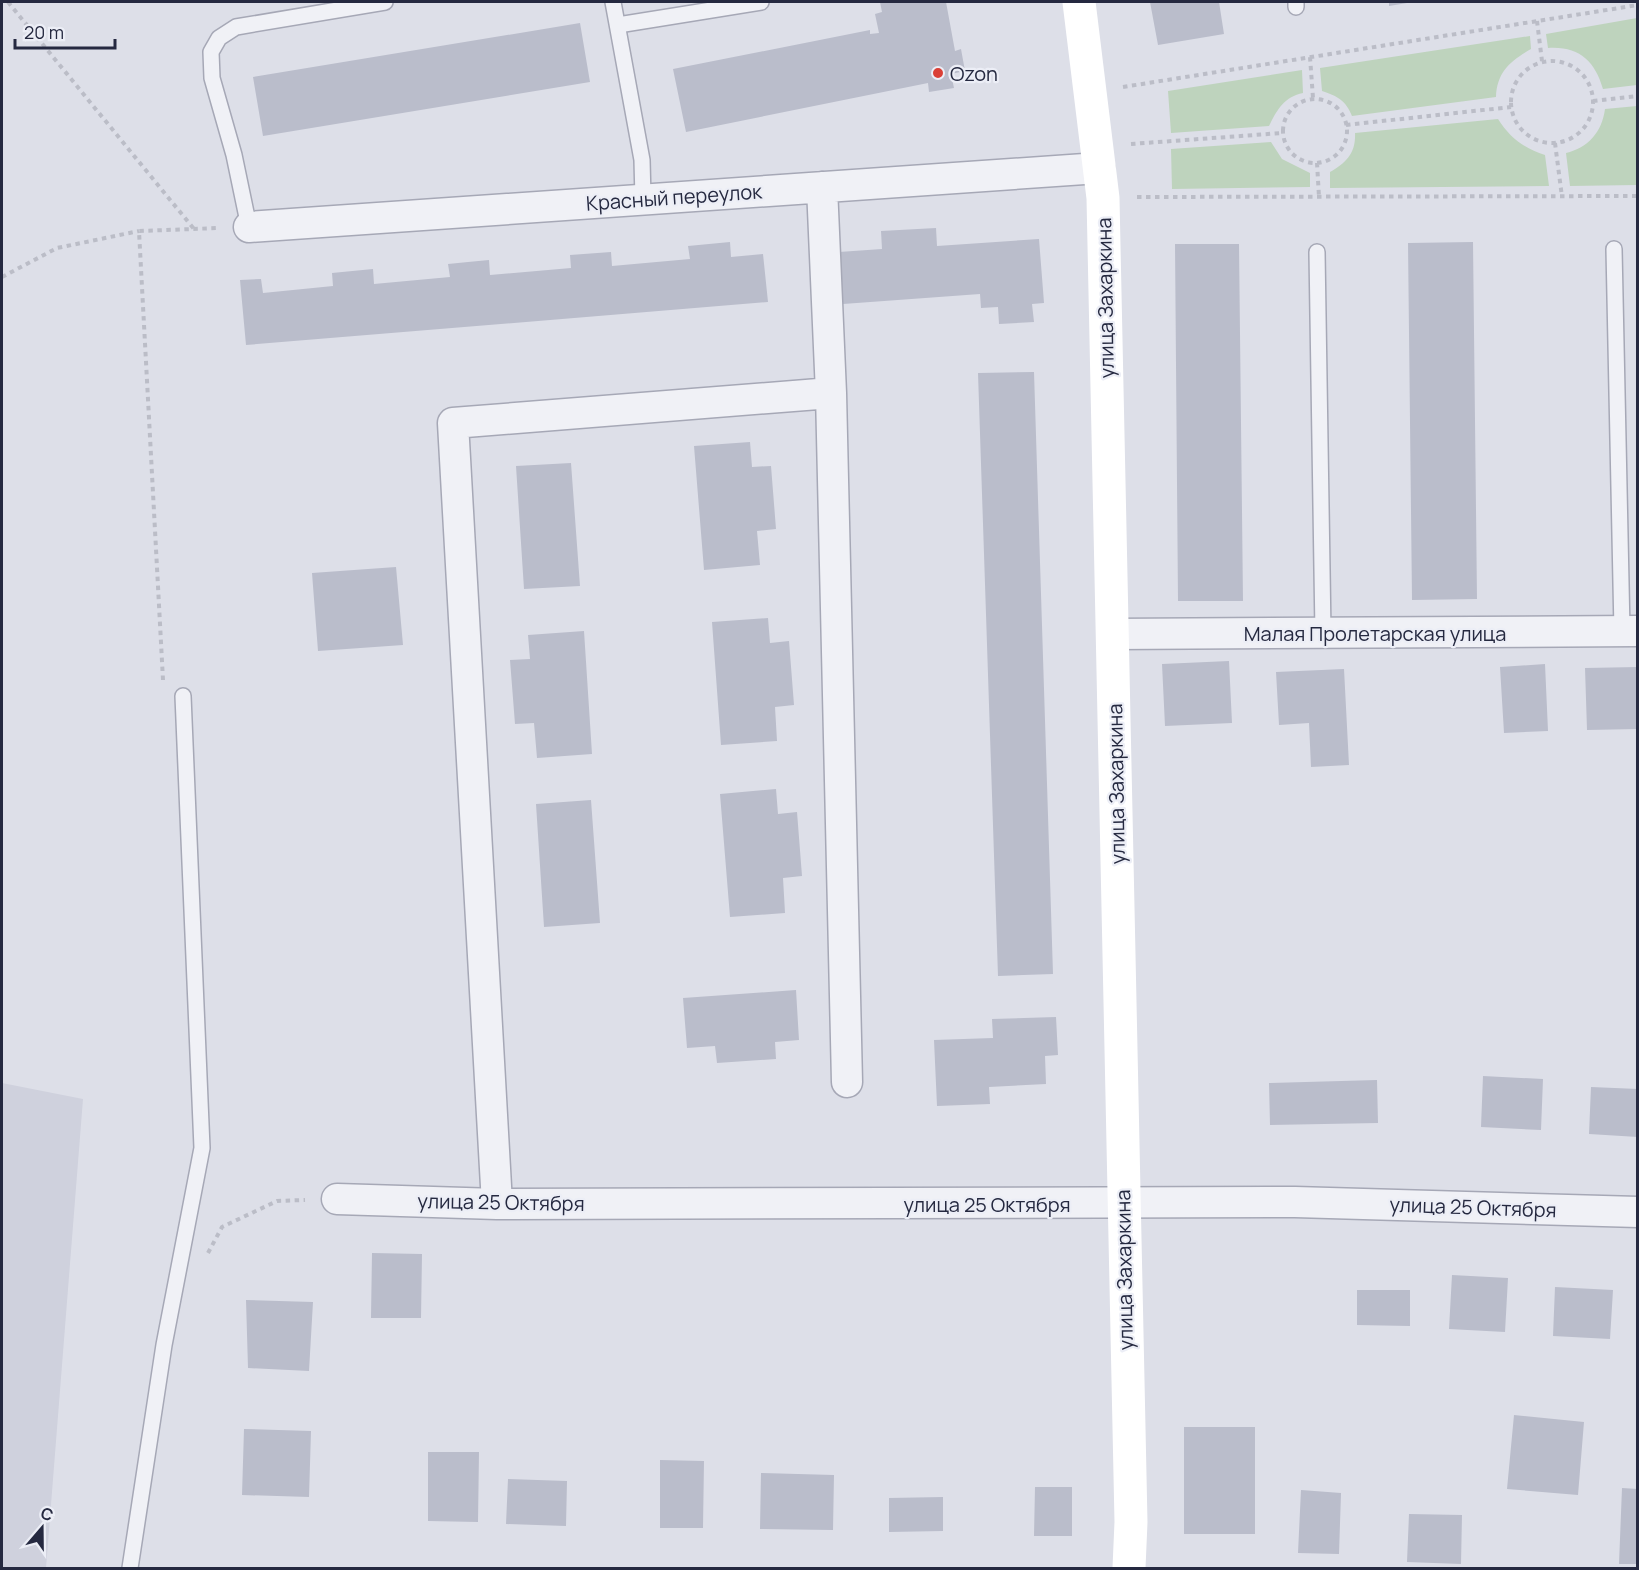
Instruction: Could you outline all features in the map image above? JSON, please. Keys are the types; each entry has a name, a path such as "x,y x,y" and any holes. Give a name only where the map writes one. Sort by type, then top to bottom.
{"street":[{"name":"улица Захаркина","path":"1079,2 1100,171 1113,634 1122,1204 1131,1522 1129,1569"},
{"name":"Красный переулок","path":"249,227 822,187 1100,171"},
{"path":"822,187 831,393 847,1082"},
{"path":"497,1204 453,423 831,393"},
{"name":"Малая Пролетарская улица","path":"1113,634 1630,631"},
{"name":"улица 25 Октября","path":"337,1198 497,1204 1295,1202 1638,1212"}],"lane":[{"path":"249,227 212,78 211,52 219,38 236,27 385,2"},
{"path":"613,2 642,160 642,199"},
{"path":"618,25 761,2"},
{"path":"1614,249 1630,631"},
{"path":"1317,252 1323,633"},
{"path":"130,1569 164,1345 202,1148 183,696"}],"path":[{"path":"8,2 194,229"},
{"path":"1090,92 1638,5"},
{"path":"1537,21 1542,61"},
{"path":"1310,57 1313,98"},
{"path":"1542,61 1562,62 1585,77 1593,101 1588,122 1576,136 1555,143 1534,139 1516,123 1511,106 1512,89 1522,73 1542,61"},
{"path":"1593,101 1638,96"},
{"path":"1313,98 1329,102 1340,111 1346,125 1345,143 1334,156 1317,163 1299,159 1287,147 1282,133 1284,119 1294,106 1313,98"},
{"path":"1346,125 1511,106"},
{"path":"1100,171 1282,133"},
{"path":"1555,143 1562,197"},
{"path":"1317,163 1319,197"},
{"path":"1100,171 1319,197 1638,196"},
{"path":"2,277 57,248 139,231 249,227"},
{"path":"139,231 164,691 183,696"},
{"path":"206,1258 222,1227 277,1201 337,1198"}],"shaded area":[{"path":"2,1083 83,1099 46,1568 2,1568"}],"green space":[{"path":"1637,18 1637,85 1603,89 1595,70 1584,57 1569,50 1548,48 1546,34"},
{"path":"1530,36 1531,49 1506,68 1499,81 1496,97 1352,116 1341,100 1322,91 1320,68"},
{"path":"1302,70 1303,93 1286,101 1269,126 1171,133 1168,91"},
{"path":"1637,106 1637,185 1570,186 1566,153 1574,151 1593,138 1601,125 1605,109"},
{"path":"1498,119 1518,142 1545,155 1549,186 1330,188 1330,172 1349,157 1354,146 1355,133"},
{"path":"1271,142 1282,159 1310,173 1310,187 1172,189 1171,149"}],"building":[{"path":"880,2 946,2 955,51 961,49 965,71 951,74 954,88 929,92 928,83 686,132 673,69 870,30 870,34 879,33 875,14 882,12"},
{"path":"1150,2 1219,2 1224,34 1158,45"},
{"path":"1389,2 1407,2 1407,3 1389,6"},
{"path":"580,23 590,82 263,136 253,77"},
{"path":"936,228 937,246 1039,239 1044,303 1032,304 1034,322 999,324 998,307 981,308 980,294 843,304 839,252 882,249 881,231"},
{"path":"730,242 731,257 763,254 768,302 246,345 240,280 261,279 263,293 333,286 332,273 373,269 374,284 450,277 448,264 489,260 490,275 571,268 570,255 611,252 612,266 690,259 688,246"},
{"path":"1473,242 1477,599 1412,600 1408,243"},
{"path":"1175,244 1239,244 1243,601 1178,601"},
{"path":"1034,372 1053,974 998,976 978,373"},
{"path":"750,442 752,467 771,466 776,529 757,531 760,565 704,570 694,446"},
{"path":"571,463 580,586 524,589 516,466"},
{"path":"396,567 403,645 318,651 312,573"},
{"path":"768,618 770,643 789,641 794,705 775,707 777,741 721,745 712,622"},
{"path":"584,631 592,754 537,758 534,723 515,724 510,660 530,659 528,635"},
{"path":"1229,661 1232,723 1165,726 1162,664"},
{"path":"1545,664 1548,731 1504,733 1500,667"},
{"path":"1638,667 1638,729 1587,730 1585,668"},
{"path":"1344,669 1349,765 1311,767 1309,723 1279,725 1276,672"},
{"path":"776,789 778,814 797,812 802,876 783,878 785,913 730,917 720,794"},
{"path":"591,800 600,923 544,927 536,804"},
{"path":"796,990 799,1040 775,1042 776,1059 717,1063 715,1046 687,1048 683,998"},
{"path":"1056,1017 1058,1055 1045,1056 1046,1084 989,1087 990,1104 937,1106 934,1040 993,1038 992,1019"},
{"path":"1483,1076 1543,1079 1541,1130 1481,1127"},
{"path":"1377,1080 1378,1123 1270,1125 1269,1083"},
{"path":"1591,1087 1638,1089 1638,1137 1589,1134"},
{"path":"372,1253 422,1254 421,1318 371,1318"},
{"path":"1452,1275 1508,1278 1505,1332 1449,1329"},
{"path":"1555,1287 1613,1290 1610,1339 1553,1336"},
{"path":"1357,1290 1410,1290 1410,1326 1357,1325"},
{"path":"246,1300 313,1302 309,1371 248,1368"},
{"path":"1514,1415 1584,1422 1578,1495 1507,1489"},
{"path":"1184,1427 1255,1427 1255,1534 1184,1534"},
{"path":"244,1429 311,1431 309,1497 242,1495"},
{"path":"428,1452 479,1452 478,1522 428,1521"},
{"path":"660,1460 704,1461 703,1528 660,1528"},
{"path":"761,1473 834,1475 833,1530 760,1529"},
{"path":"508,1479 567,1481 566,1526 506,1524"},
{"path":"1035,1487 1072,1487 1072,1536 1034,1536"},
{"path":"1622,1488 1638,1489 1638,1564 1619,1564"},
{"path":"1301,1490 1341,1493 1339,1554 1298,1553"},
{"path":"943,1497 943,1531 889,1532 889,1498"},
{"path":"1409,1514 1462,1515 1461,1564 1407,1562"}],"place":[{"name":"Ozon","path":"938,73"}]}
